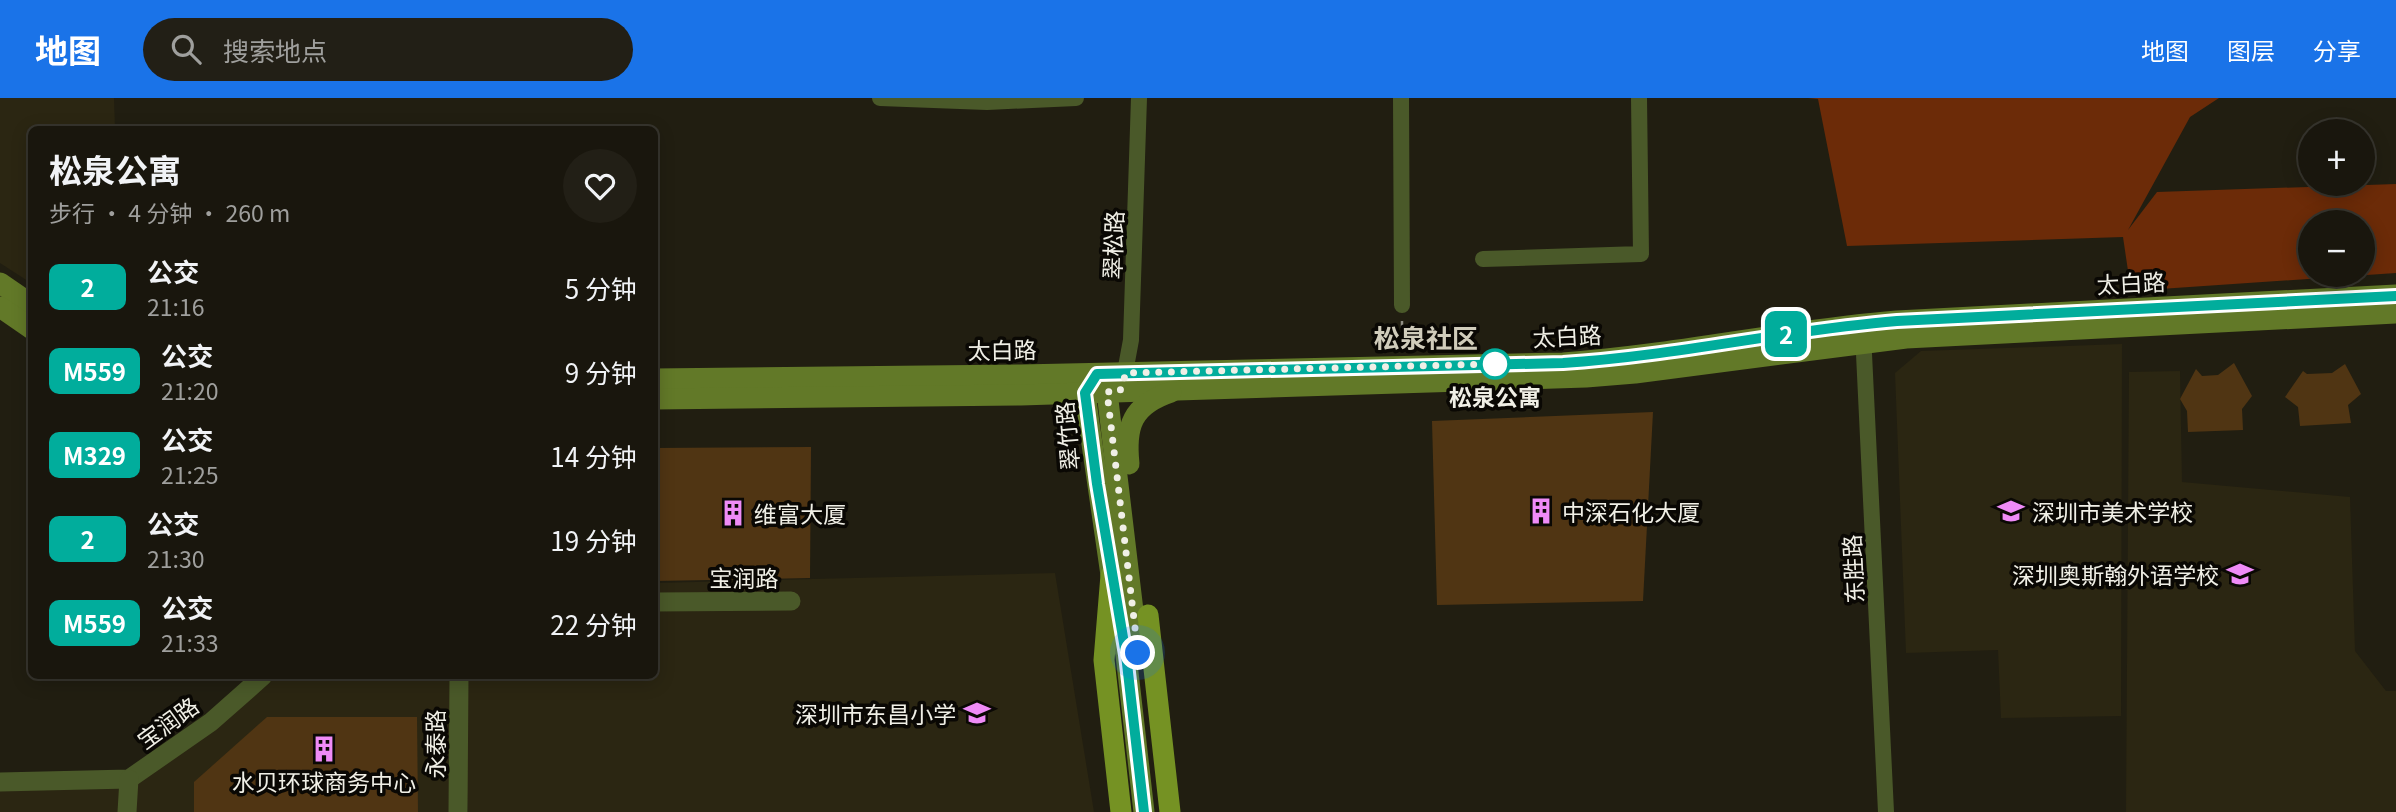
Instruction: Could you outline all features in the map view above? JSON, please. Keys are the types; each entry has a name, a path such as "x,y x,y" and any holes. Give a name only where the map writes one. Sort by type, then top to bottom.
{"main road":[{"path":"0,283 28,301"},
{"name":"太白路","path":"658,379 1113,383 1402,366 1563,363 1863,333 2396,296"},
{"path":"0,307 28,327"},
{"name":"太白路","path":"1113,383 1183,390 1602,377 1863,333 1928,337 2396,313"},
{"name":"翠竹路","path":"1113,383 1132,654 1111,575 1085,393 1113,383"},
{"path":"1170,812 1128,431 1134,418 1153,400 1183,390"},
{"name":"太白路","path":"658,399 1085,393"},
{"path":"1111,575 1104,660 1121,812"},
{"path":"1144,812 1132,654 1148,615"},
{"path":"1132,654 1157,812"}],"street":[{"path":"880,98 987,102 1076,98"},
{"name":"翠松路","path":"1113,383 1131,340 1139,98"},
{"path":"1401,98 1402,305"},
{"path":"1483,259 1641,254 1639,98"},
{"name":"东胜路","path":"1863,333 1886,812"},
{"name":"宝润路","path":"658,602 791,601"},
{"name":"宝润路","path":"0,782 129,779 211,722 260,679"},
{"name":"永泰路","path":"458,812 459,679"},
{"name":"宝润路","path":"127,812 129,779"}],"path":[{"path":"1402,305 1402,366"}],"shaded area":[{"path":"0,98 114,98 115,126 28,126 28,281 0,263"},
{"path":"1808,98 2219,98 2190,117 2128,230 2157,192 2298,187 2298,196 2375,196 2375,185 2396,184 2396,273 2375,274 2375,210 2298,210 2298,280 2131,291 2123,237 1847,246 1818,99"},
{"name":"深圳市美术学校","path":"2122,344 2121,716 2001,718 1998,650 1906,653 1895,373 1921,351"},
{"name":"深圳奥斯翰外语学校","path":"2180,371 2182,482 2350,497 2355,651 2386,691 2396,691 2396,812 2126,812 2129,372"},
{"path":"1055,573 1094,812 468,812 461,679 658,679 658,583"},
{"path":"259,679 459,679 458,812 0,812 0,777 129,779"}],"building":[{"path":"2234,363 2252,396 2242,409 2243,430 2188,432 2187,411 2180,399 2196,369 2202,376 2218,375"},
{"path":"2345,364 2361,394 2348,405 2351,423 2300,426 2298,407 2285,397 2303,371 2307,374 2332,373"},
{"name":"中深石化大厦","path":"1653,412 1643,601 1437,605 1432,421"},
{"name":"维富大厦","path":"811,447 810,578 658,581 658,448"},
{"name":"水贝环球商务中心","path":"267,717 417,717 418,812 194,812 194,782"}],"bus line":[{"name":"2","path":"1144,812 1126,655 1093,461 1085,393 1097,374 1563,363 1610,360 1843,326 1897,321 2396,296"}],"place":[{"name":"松泉公寓","path":"1495,364"},
{"name":"中深石化大厦","path":"1541,511"},
{"name":"深圳市美术学校","path":"2011,511"},
{"name":"维富大厦","path":"733,513"},
{"name":"深圳奥斯翰外语学校","path":"2240,574"},
{"name":"深圳市东昌小学","path":"977,713"},
{"name":"水贝环球商务中心","path":"324,749"}],"district":[{"name":"松泉社区","path":"1426,336"}],"route":[{"path":"1138,653 1107,392 1120,391 1126,373 1495,364"}]}
